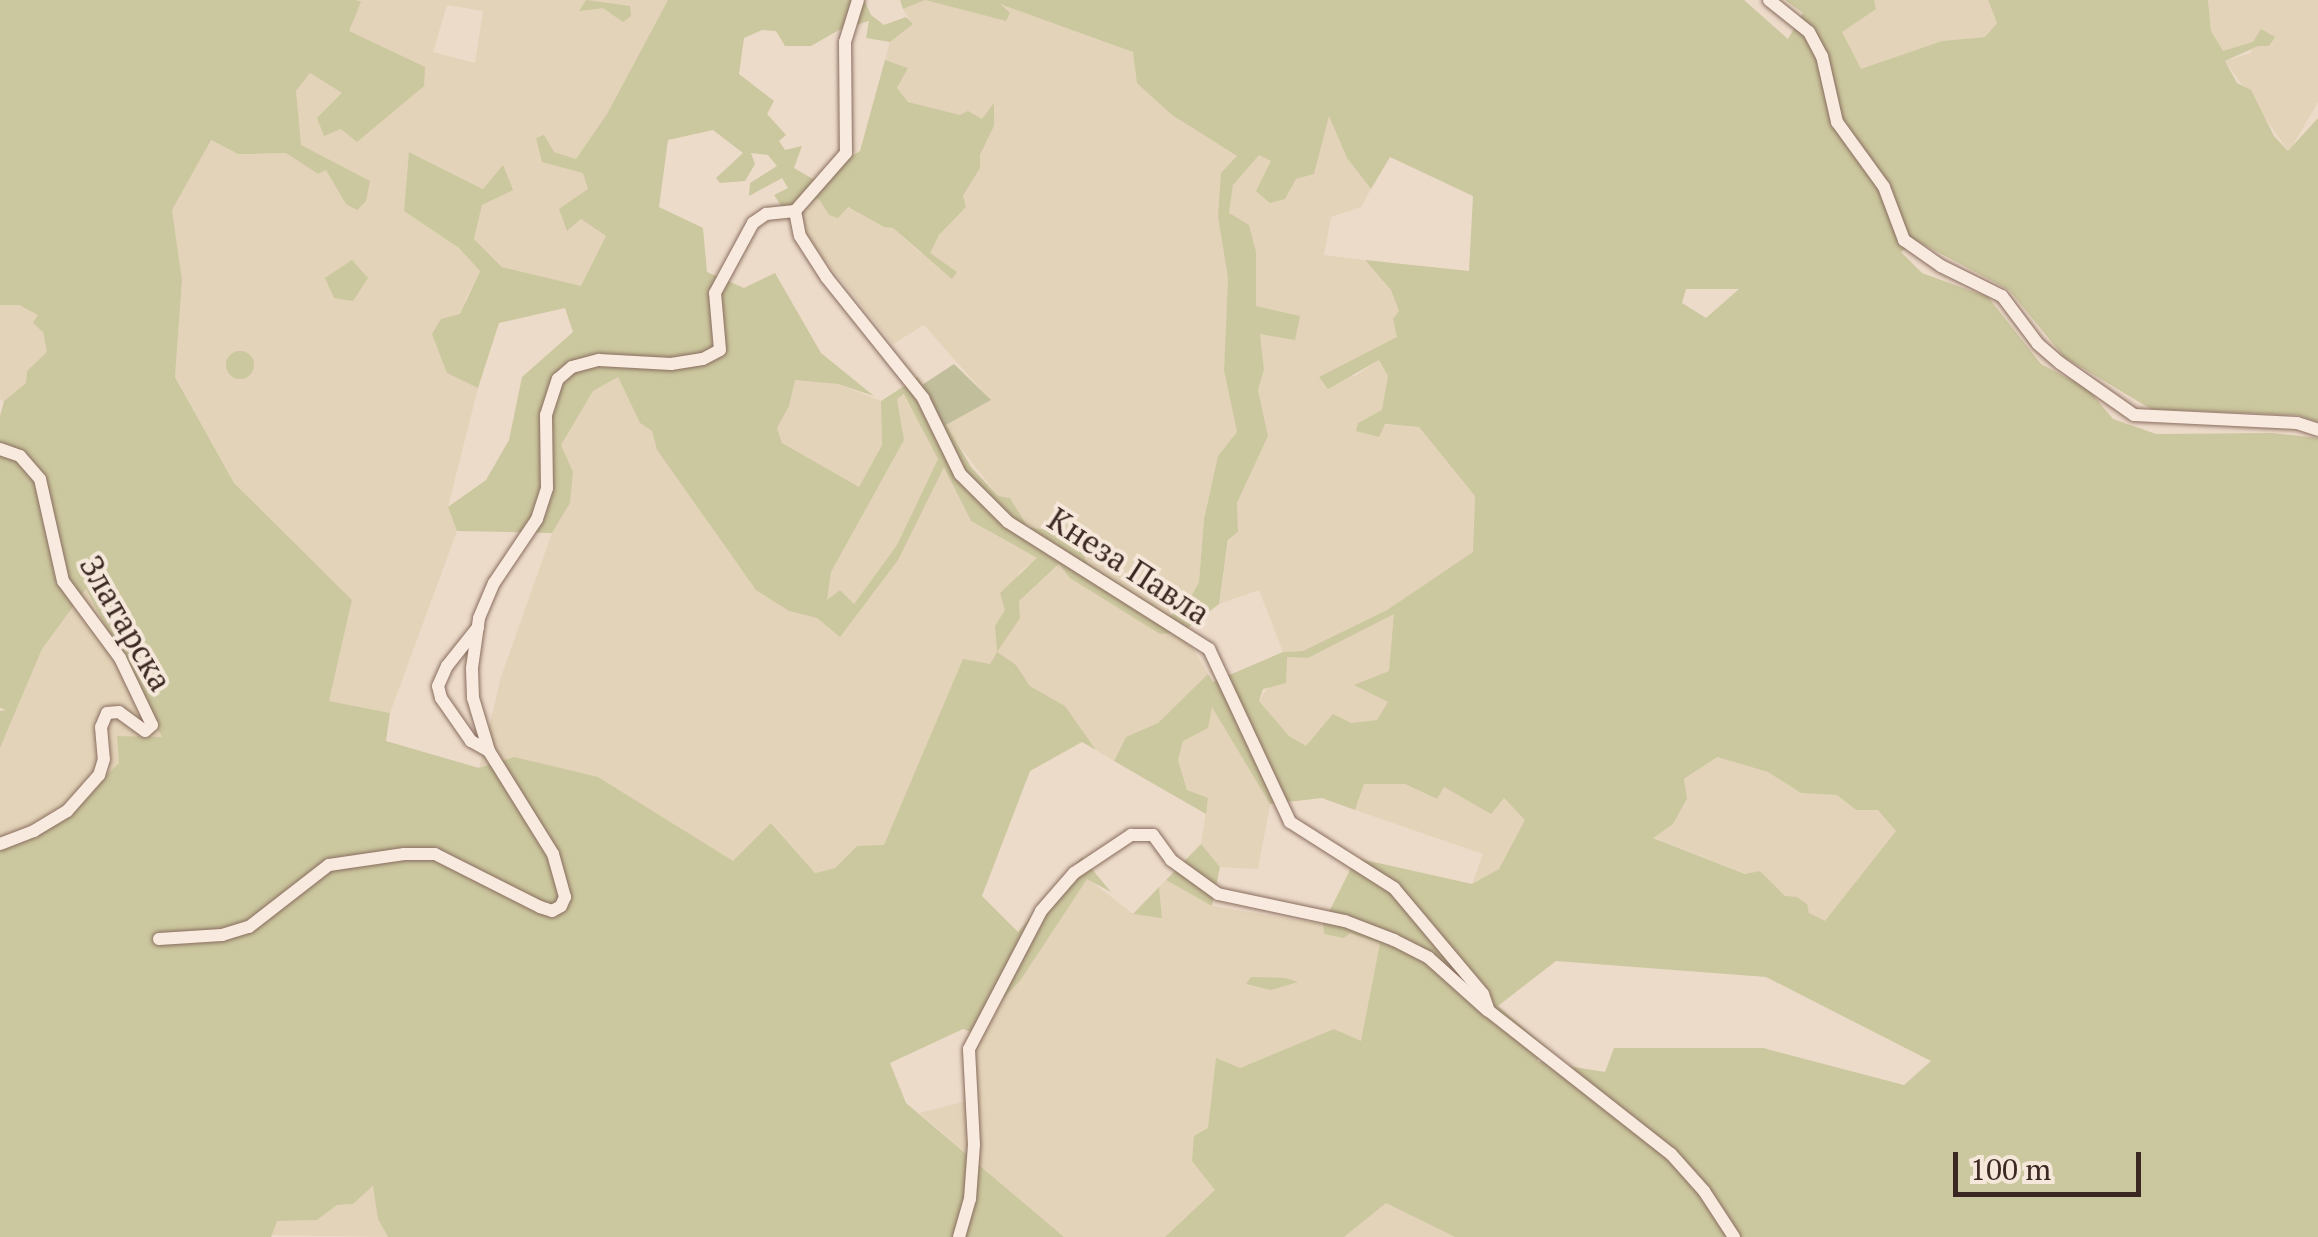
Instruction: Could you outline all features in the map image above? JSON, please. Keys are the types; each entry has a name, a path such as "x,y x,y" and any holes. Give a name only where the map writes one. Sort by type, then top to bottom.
{"street":[{"path":"159,939 222,935 250,927 311,875 330,865 404,854 434,854 552,911 565,897 554,854 489,751 474,698 472,668 478,627 494,583 537,519 547,488 546,415 558,380 572,367 599,360 671,364 703,358 720,350 715,293 754,223 766,214 794,211 846,153 845,42 858,0"},
{"path":"1769,0 1809,32 1822,56 1837,122 1884,187 1904,240 1941,266 2002,296 2038,344 2060,363 2134,415 2298,423 2318,430"},
{"name":"Кнеза Павла","path":"794,211 800,236 827,278 923,398 960,474 1008,522 1209,650 1290,822 1394,888 1483,994 1489,1011 1672,1154 1704,1191 1734,1237"},
{"name":"Златарска","path":"0,449 20,456 40,479 63,582 120,658 152,725 145,730 118,712 107,713 101,728 104,758 100,775 68,811 34,831 0,844"},
{"path":"478,627 458,650 438,686 447,711 460,728 480,749 489,751"},
{"path":"959,1237 970,1199 974,1145 969,1048 1042,912 1074,873 1131,835 1153,834 1171,860 1218,894 1345,921 1394,940 1429,958 1489,1011"}],"shaded area":[{"path":"0,0 361,2 349,31 425,67 424,86 357,142 341,129 324,136 317,118 342,93 310,73 296,91 301,145 370,181 366,201 357,210 346,204 326,170 318,174 286,153 238,154 211,140 172,210 182,280 175,377 234,483 352,600 329,701 390,713 386,741 479,768 514,757 598,777 733,861 771,823 815,873 835,868 857,846 884,845 963,659 990,664 997,652 1016,665 1030,686 1065,706 1096,750 1082,742 1030,771 982,896 1018,932 1082,857 1111,892 1087,879 1020,981 971,1032 963,1029 890,1063 906,1103 1064,1237 388,1237 378,1219 373,1186 353,1204 337,1205 317,1220 277,1221 271,1237 0,1237 0,851 52,826 119,763 117,736 162,737 86,589 42,649 0,748 0,711 6,710 0,708 0,416 4,401 26,383 27,371 47,352 43,332 33,323 38,315 19,305 0,305"},
{"path":"356,0 668,0 607,114 576,159 554,152 543,162 583,172 589,189 568,231 581,219 606,236 582,287 502,267 474,239 482,205 502,166 484,189 410,152 404,211 459,248 480,271 466,298 447,373 478,388 448,507 457,531 390,713 329,701 352,600 234,483 175,376 182,280 172,210 210,140 238,154 286,153 318,174 326,170 370,181 300,145 296,91 310,73 343,94 341,129 348,30 361,3","holes":["447,5 483,11 475,63 433,52"]},
{"path":"586,0 630,6 631,16 623,22 603,8 579,11"},
{"path":"668,0 864,0 871,15 884,25 906,17 913,24 890,42 866,38 869,21 839,30 811,46 785,46 776,31 762,30 744,38 739,74 774,101 767,114 786,135 779,141 785,150 802,146 794,168 813,179 860,151 885,60 908,68 897,88 908,102 960,115 968,111 982,119 994,103 994,126 980,155 980,168 963,196 966,207 939,235 930,253 957,272 952,279 893,228 848,207 838,218 829,215 819,199 782,207 774,195 788,188 782,178 749,196 750,183 777,166 768,155 751,153 755,164 745,181 720,183 716,178 743,153 713,130 668,140 659,207 703,228 707,272 744,288 775,273 821,353 874,396 838,384 795,380 789,406 777,428 782,443 859,487 882,445 881,401 918,377 971,467 998,496 1010,498 1028,527 1053,531 1082,553 1088,564 1170,616 1187,604 1199,582 1204,519 1218,456 1237,432 1224,370 1228,278 1218,217 1221,173 1237,156 1172,115 1137,83 1133,52 1000,4 1010,13 1006,21 925,0 1744,0 1788,39 1803,13 1785,0 1874,0 1876,9 1842,32 1861,69 1942,41 1985,37 1997,23 1988,0 2208,0 2211,31 2223,51 2253,42 2261,29 2275,37 2269,46 2258,46 2225,61 2237,83 2251,90 2274,136 2288,151 2318,118 2318,422 2297,415 2151,409 2064,357 2009,290 1917,241 1901,252 1922,273 1988,297 2041,364 2088,389 2113,419 2156,434 2272,433 2318,438 2318,1237 1455,1237 1386,1203 1344,1237 1165,1237 1215,1190 1192,1161 1194,1136 1208,1128 1216,1058 1240,1068 1334,1029 1361,1041 1380,943 1350,933 1344,938 1324,934 1323,924 1356,858 1472,884 1499,869 1525,820 1504,798 1491,814 1444,787 1437,799 1405,784 1364,784 1355,810 1322,798 1270,804 1212,707 1208,728 1183,741 1178,760 1187,790 1208,798 1206,814 1114,761 1126,737 1158,723 1208,674 1213,682 1283,652 1303,651 1387,610 1473,552 1475,496 1419,427 1385,424 1379,437 1356,431 1358,423 1382,410 1388,376 1379,360 1328,389 1319,377 1397,337 1393,319 1399,311 1391,290 1365,260 1469,271 1473,196 1390,157 1371,189 1347,158 1329,116 1314,174 1296,179 1285,199 1270,203 1256,191 1271,161 1259,155 1233,185 1229,213 1249,225 1256,252 1256,306 1300,316 1295,340 1260,334 1264,370 1258,390 1268,436 1237,503 1238,532 1228,540 1219,604 1183,632 1160,634 1070,578 1059,564 1019,601 1020,618 997,652 995,626 1005,610 1000,593 1037,558 971,521 944,467 898,560 840,637 817,618 789,611 756,590 657,450 652,431 640,423 618,377 593,391 561,445 573,472 570,503 552,533 457,531 448,507 486,480 509,440 522,377 573,332 565,308 499,323 478,388 447,373 432,334 441,319 460,314 480,271 459,248 404,211 409,152 483,189 503,165 513,190 482,205 474,239 502,267 581,286 606,236 581,219 567,231 559,209 588,189 583,173 542,162 536,138 544,135 554,152 576,159 607,114","holes":["1686,289 1739,289 1706,318 1682,303","904,394 938,459 897,545 854,604 840,590 827,600 831,572 904,440 897,399","1394,614 1389,671 1354,685 1388,702 1377,720 1351,723 1333,714 1306,746 1289,736 1259,701 1263,689 1286,683 1287,657 1308,658","1717,757 1768,772 1801,793 1837,795 1856,810 1878,810 1896,831 1825,921 1809,913 1807,904 1797,897 1785,896 1760,871 1745,874 1653,838 1673,824 1687,799 1684,779","1556,961 1766,977 1931,1061 1904,1085 1763,1048 1614,1048 1605,1072 1537,1061 1547,1048 1498,1006"]},
{"path":"900,0 925,0 903,9"},
{"path":"925,0 1006,21 995,2 1133,52 1172,115 1237,156 1218,217 1228,278 1224,370 1237,432 1218,456 1204,519 1199,582 1187,604 1170,617 1088,564 1053,531 1028,527 1010,498 998,496 944,426 990,400 924,325 893,344 782,207 819,199 829,215 847,207 893,228 919,252 957,272 929,253 939,235 966,207 963,197 980,168 980,156 994,126 993,105 983,119 960,115 908,102 897,88 908,68 885,60 890,42 912,24 903,9"},
{"path":"1874,0 1988,0 1997,23 1985,37 1942,41 1860,70 1841,32 1876,9"},
{"path":"2208,0 2318,0 2318,102 2289,152 2225,61 2251,53 2253,43 2223,51 2211,31"},
{"path":"1329,114 1347,158 1371,189 1361,207 1331,217 1324,255 1365,260 1391,290 1399,311 1398,337 1319,377 1355,376 1379,360 1388,376 1382,411 1358,423 1419,427 1475,496 1473,552 1387,610 1303,651 1283,652 1259,590 1219,604 1229,540 1238,532 1237,503 1268,436 1258,390 1264,370 1260,333 1300,316 1256,307 1256,251 1229,213 1233,185 1259,154 1271,161 1285,199 1296,179 1314,174"},
{"path":"352,260 368,278 353,301 334,298 325,278"},
{"path":"0,305 19,305 39,315 47,352 28,371 26,383 4,401 0,400"},
{"path":"240,351 250,355 254,365 250,375 240,379 230,375 226,365 230,355"},
{"path":"954,364 991,400 944,426 922,385"},
{"path":"618,377 640,423 652,431 657,450 731,555 757,590 789,611 817,618 840,636 944,466 971,521 1038,559 1020,571 1005,610 997,651 1020,618 1019,601 1060,564 1160,633 1183,632 1208,674 1158,723 1126,737 1114,761 1096,750 1065,706 1030,686 1016,665 996,653 990,664 963,660 884,846 857,846 835,868 815,873 772,823 733,862 598,777 479,768 501,677 552,533 570,503 573,472 560,446 593,391"},
{"path":"795,380 838,384 881,401 882,445 859,487 782,443 777,428 789,406"},
{"path":"905,394 938,459 897,545 854,604 840,590 826,601 831,572 904,440 897,399"},
{"path":"86,589 163,738 118,736 119,763 51,826 0,851 0,748 42,649"},
{"path":"1395,613 1389,671 1355,685 1389,702 1377,720 1351,723 1306,746 1289,736 1259,701 1287,657 1308,658"},
{"path":"1212,706 1270,804 1258,869 1220,867 1201,844 1208,799 1187,790 1178,760 1183,741"},
{"path":"1716,757 1768,772 1801,793 1837,795 1856,810 1879,810 1896,831 1825,922 1809,913 1807,904 1797,897 1785,897 1760,871 1746,874 1652,837 1673,824 1687,800 1684,780"},
{"path":"1364,784 1405,784 1436,799 1444,787 1491,813 1503,797 1526,820 1499,869 1472,884 1483,854 1355,810"},
{"path":"1201,844 1220,867 1212,906 1166,880"},
{"path":"1087,878 1133,914 1162,917 1159,887 1166,880 1212,906 1323,924 1324,934 1349,932 1380,943 1361,1042 1334,1029 1240,1068 1216,1059 1208,1129 1215,1190 1165,1237 1064,1237 919,1113 963,1102 971,1032 1020,981"},
{"path":"1159,887 1162,918 1133,914"},
{"path":"1251,977 1298,982 1271,990 1246,984"},
{"path":"374,1186 378,1219 388,1237 269,1235 277,1221 317,1220 337,1205 353,1204"},
{"path":"1386,1203 1455,1237 1344,1237"}]}
